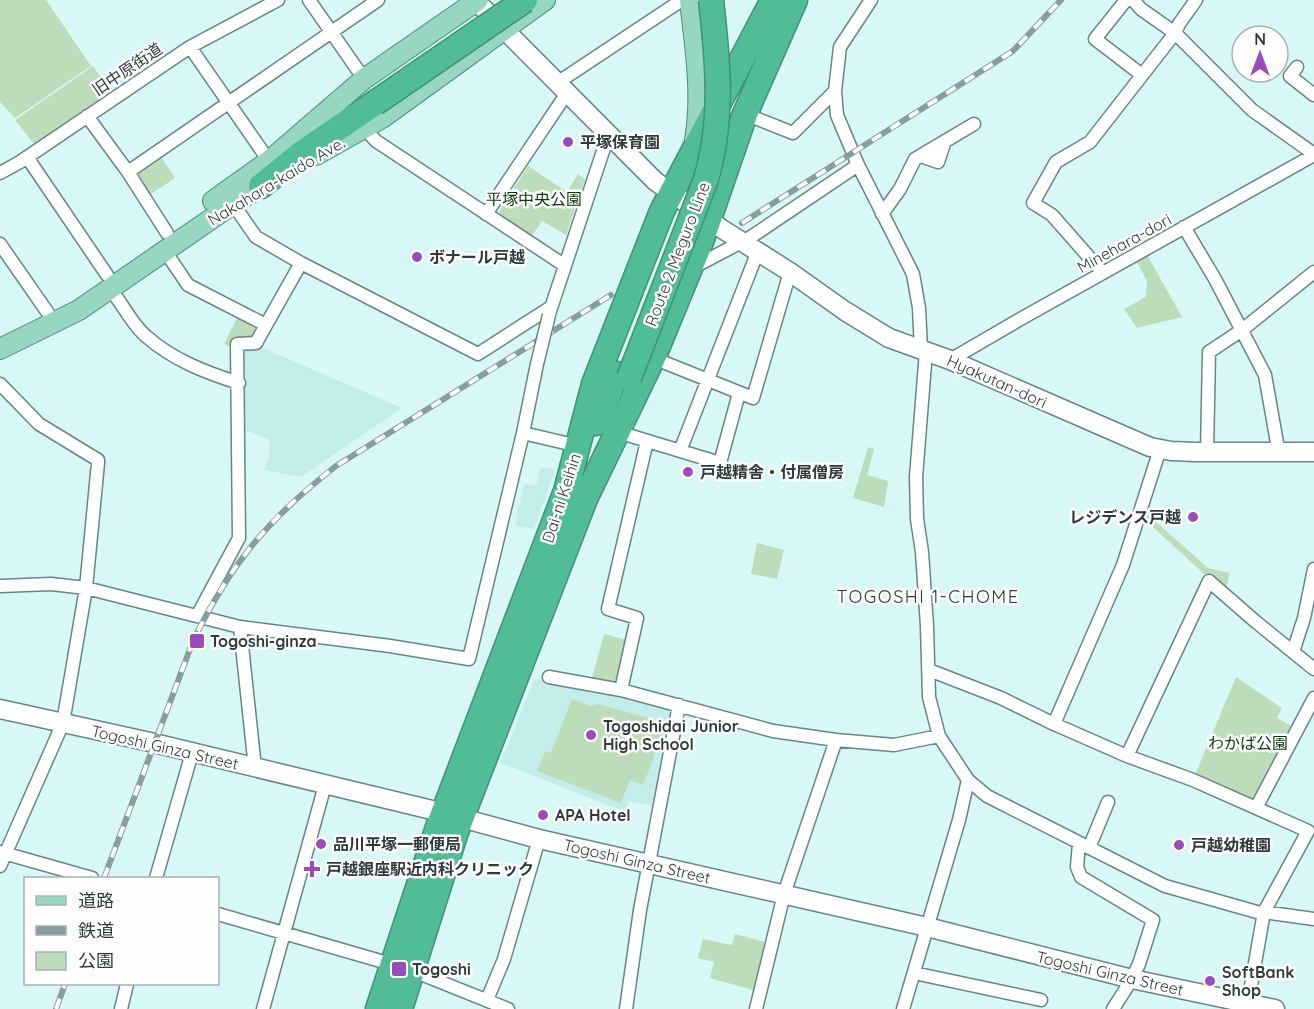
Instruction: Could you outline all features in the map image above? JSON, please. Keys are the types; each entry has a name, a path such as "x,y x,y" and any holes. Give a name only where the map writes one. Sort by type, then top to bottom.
{"highway":[{"path":"269,161 505,0"},
{"path":"261,186 369,92 525,0"},
{"name":"Route 2 Meguro Line","path":"623,376 691,176 702,134 704,96 697,0"},
{"name":"Route 2 Meguro Line","path":"575,495 705,182 716,136 719,95 711,0"},
{"name":"Dai-ni Keihin","path":"575,495 578,446 594,384 662,211 773,0"},
{"name":"Dai-ni Keihin","path":"378,1009 401,967 452,816 575,495 618,432 653,357 709,220 745,114 795,0"},
{"name":"Dai-ni Keihin","path":"400,1009 401,967"}],"main road":[{"path":"369,92 476,0"},
{"name":"Nakahara-kaido Ave.","path":"166,242 365,129 545,0"},
{"path":"690,0 700,89 699,118 693,149"},
{"path":"718,0 725,61 745,114"},
{"name":"Nakahara-kaido Ave.","path":"0,349 79,310 109,282 166,242 269,161"},
{"name":"Nakahara-kaido Ave.","path":"0,337 109,282"}],"street":[{"name":"旧中原街道","path":"0,173 27,158 190,48 278,0"},
{"path":"309,0 369,92"},
{"path":"128,172 378,0"},
{"name":"Hyakutan-dori","path":"476,0 655,181 709,220 889,338 950,360 1115,433 1160,449 1206,453 1314,453"},
{"path":"486,214 562,88 682,0"},
{"path":"871,0 840,47 835,91 837,115 858,165 913,274 923,350 916,477 917,519 922,552 929,697 939,736 968,780 987,796 1165,886 1264,913 1314,919"},
{"path":"1126,0 1095,39 1142,75"},
{"path":"1133,0 1141,9 1175,33 1252,110 1314,155"},
{"path":"1103,273 1052,215 1033,203 1056,162 1090,142 1175,33 1196,0"},
{"path":"190,48 269,161"},
{"path":"1297,68 1290,76 1314,95"},
{"path":"745,114 793,133 835,91"},
{"path":"87,116 128,172 188,285 266,325"},
{"path":"882,214 900,189 915,159 974,124"},
{"path":"365,129 376,141 564,265"},
{"path":"0,586 51,584 86,588 240,627 390,646 469,659 550,311 608,136"},
{"name":"Minehara-dori","path":"950,360 1314,155"},
{"path":"27,158 147,337 165,350 207,373 239,383"},
{"path":"690,269 742,241 858,165"},
{"path":"233,204 256,237 301,263 478,354 550,311"},
{"path":"1184,228 1265,375 1279,454"},
{"path":"0,244 48,313"},
{"path":"680,451 758,251"},
{"path":"197,616 238,538 237,344 256,342 301,263"},
{"path":"653,357 753,398 790,272"},
{"path":"1206,453 1209,352 1242,330 1314,272"},
{"path":"0,384 39,424 98,460 86,588 63,723 2,857 84,877"},
{"path":"618,432 720,463 739,393"},
{"path":"523,433 578,446"},
{"path":"621,690 637,618 608,609 647,441"},
{"path":"1054,724 1124,565 1160,449"},
{"path":"1293,652 1304,618 1314,569"},
{"path":"1127,756 1209,581 1314,669"},
{"path":"240,627 255,768"},
{"path":"929,670 1001,698 1127,756 1193,780 1256,808 1311,826 1264,913 1248,1004"},
{"path":"549,677 621,690 773,731 894,745 939,736"},
{"path":"1256,808 1314,698"},
{"path":"626,1009 648,865 679,705"},
{"name":"Togoshi Ginza Street","path":"0,709 255,768 648,865 927,927 1132,980 1275,1009"},
{"path":"756,1009 784,894 836,740"},
{"path":"157,877 192,753"},
{"path":"903,1009 959,820 968,780"},
{"path":"263,1009 325,785"},
{"path":"1108,802 1084,845 1077,867 1081,877 1153,920 1132,980 1113,1009"},
{"path":"488,1000 504,959 539,839"},
{"path":"219,914 401,967 508,1009"},
{"path":"914,973 1041,1000"},
{"path":"121,1009 127,985"}],"shaded area":[{"path":"241,346 258,346 402,408 301,477 264,470 269,457 270,440 242,429"},
{"path":"541,467 555,470 534,529 515,525 524,484 536,486"},
{"name":"Togoshidai Junior High School","path":"534,679 554,681 674,708 655,806 629,801 625,812 501,763"}],"green space":[{"path":"0,0 46,0 91,66 15,118 0,102"},
{"path":"93,66 111,91 34,144 15,120"},
{"path":"160,155 175,178 148,196 132,173"},
{"name":"平塚中央公園","path":"528,166 567,192 578,174 585,179 566,235 542,221 531,237 499,215"},
{"path":"1146,253 1182,317 1137,328 1124,309 1146,297 1147,281 1135,259"},
{"path":"238,316 251,323 258,335 234,348 224,344"},
{"path":"868,447 874,449 867,475 888,481 884,507 853,498"},
{"path":"1145,507 1157,511 1156,522 1208,568 1230,573 1225,593 1142,517"},
{"path":"757,543 784,550 777,579 751,574"},
{"path":"604,634 630,641 620,688 591,682"},
{"name":"わかば公園","path":"1236,677 1282,708 1277,718 1297,729 1256,808 1193,780"},
{"path":"572,699 590,706 598,704 663,722 666,726 643,785 630,780 621,803 537,771 545,751 551,753"},
{"path":"735,934 765,942 753,990 710,978 714,962 698,958 703,939 732,945"}],"railway":[{"path":"742,223 1013,51 1061,0"},
{"path":"104,877 193,641 222,588 253,544 290,505 336,466 611,295"},
{"path":"56,1009 65,985"}],"place":[{"name":"平塚保育園","path":"568,142"},
{"name":"ボナール戸越","path":"417,257"},
{"name":"戸越精舎・付属僧房","path":"688,472"},
{"name":"レジデンス戸越","path":"1193,517"},
{"name":"Togoshi-ginza","path":"197,641"},
{"name":"Togoshidai Junior High School","path":"591,735"},
{"name":"APA Hotel","path":"543,815"},
{"name":"品川平塚一郵便局","path":"321,844"},
{"name":"戸越幼稚園","path":"1179,845"},
{"name":"戸越銀座駅近内科クリニック","path":"312,869"},
{"name":"Togoshi","path":"399,969"},
{"name":"SoftBank Shop","path":"1210,981"}],"district":[{"name":"TOGOSHI 1-CHOME","path":"928,596"}]}
